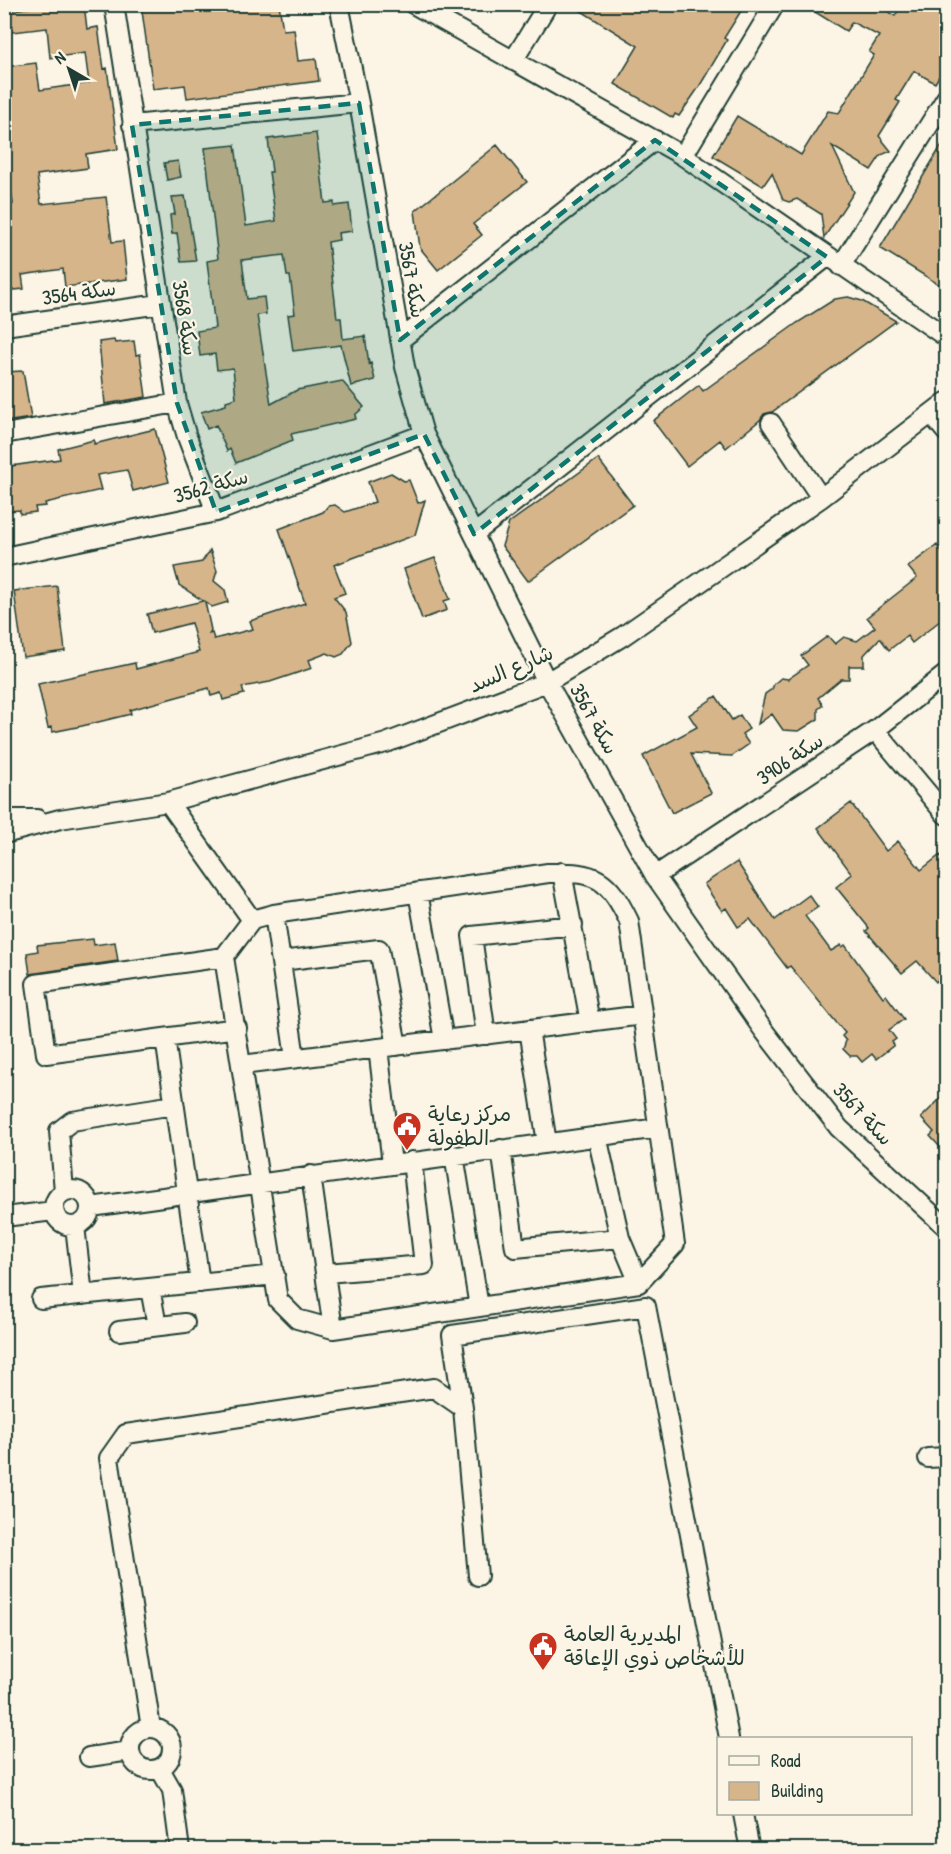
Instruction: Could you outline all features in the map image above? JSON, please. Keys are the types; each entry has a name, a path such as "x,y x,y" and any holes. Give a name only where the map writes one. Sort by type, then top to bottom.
{"street":[{"name":"سكة 3568","path":"114,4 177,403 187,437 216,512"},
{"name":"سكة 3567","path":"339,4 359,103 405,367 424,434 547,682 655,876 764,1031 839,1128 944,1220"},
{"path":"413,4 684,156 946,337"},
{"path":"513,61 548,4"},
{"path":"684,156 775,4"},
{"path":"474,534 834,261 946,99"},
{"path":"132,125 359,103"},
{"path":"400,340 655,140"},
{"name":"سكة 3564","path":"4,326 160,304"},
{"name":"شارع السد","path":"4,834 60,819 168,802 386,743 547,682 623,636 821,498 946,402"},
{"path":"4,434 177,403"},
{"path":"932,415 946,432"},
{"path":"771,423 821,498"},
{"name":"سكة 3562","path":"4,557 216,512 424,434"},
{"name":"سكة 3906","path":"655,876 875,730 946,674"},
{"path":"875,730 946,815"},
{"path":"168,802 252,920"},
{"name":"شارع السد","path":"4,819 60,819"},
{"path":"224,957 237,1028 278,1300 297,1318 333,1329 639,1283 675,1244 629,921 616,893 597,879 578,872 562,872 274,914 252,920 224,957 36,984 46,1054 237,1028"},
{"path":"562,872 590,1022"},
{"path":"418,892 444,1040"},
{"path":"274,914 295,1058"},
{"path":"486,1035 472,936 573,925"},
{"path":"281,961 379,949 397,1046"},
{"path":"242,1065 643,1015"},
{"path":"529,1029 547,1143"},
{"path":"165,1038 200,1283"},
{"path":"378,1048 392,1164"},
{"path":"64,1191 79,1190 86,1194 91,1207 89,1216 75,1226 65,1225 57,1219 54,1210 54,1203 64,1191 59,1131 72,1121 174,1105"},
{"path":"91,1207 658,1128"},
{"path":"597,1136 620,1238 639,1283"},
{"path":"501,1149 515,1248 620,1238"},
{"path":"454,1155 479,1307"},
{"path":"326,1273 424,1266 412,1161"},
{"path":"311,1175 333,1329"},
{"path":"4,1217 54,1210"},
{"path":"75,1226 83,1295"},
{"path":"41,1299 275,1275"},
{"path":"150,1288 157,1326"},
{"path":"478,1576 463,1408 452,1335 646,1306 729,1737"},
{"path":"119,1331 186,1323"},
{"path":"151,1728 109,1458 126,1434 434,1388 463,1408"},
{"path":"151,1728 163,1731 171,1741 172,1754 160,1769 147,1770 135,1763 130,1751 133,1737 144,1729 151,1728"},
{"path":"89,1757 130,1751"},
{"path":"160,1769 172,1790 180,1850"},
{"path":"743,1815 750,1850"}],"highlighted area":[{"path":"359,103 400,340 655,140 827,257 474,534 424,434 216,512 177,403 132,125"}],"building":[{"path":"56,4 84,4 87,29 98,27 104,69 107,68 118,149 86,154 88,168 37,175 41,204 106,197 112,242 123,241 127,279 65,287 63,269 22,275 24,289 4,291 4,250 9,249 4,205 13,204 4,137 4,67 36,63 40,90 89,83 85,53 50,58 47,28 4,33 4,11"},
{"path":"141,4 279,4 283,30 294,29 298,61 316,59 319,81 187,98 185,85 153,89"},
{"path":"570,4 730,4 741,11 724,38 727,40 699,87 679,116 675,114 673,118 615,84 638,46"},
{"path":"802,4 876,4 895,16 902,4 946,4 946,65 935,83 914,71 896,100 900,102 879,136 891,151 881,155 871,170 832,146 854,192 824,238 821,214 797,199 789,202 783,200 772,173 763,186 713,156 737,116 801,155 828,111 839,113 874,55 869,52 879,36 852,22 846,31"},
{"path":"316,133 325,203 334,202 334,206 349,204 352,231 338,233 339,240 328,242 337,318 341,318 343,339 365,336 369,364 371,363 375,380 351,386 341,345 293,351 288,315 295,314 290,276 287,276 284,255 242,260 247,299 264,297 266,314 257,315 271,404 297,390 342,381 364,407 355,415 356,419 291,434 293,440 236,463 230,449 227,451 216,425 207,429 201,412 226,405 226,401 236,398 233,368 217,370 215,354 200,356 197,331 215,328 207,261 218,259 205,148 235,145 246,226 276,221 269,172 272,172 268,139"},
{"path":"946,138 946,289 880,248"},
{"path":"497,145 527,182 473,224 482,235 438,270 420,248 415,211"},
{"path":"178,161 181,177 167,180 164,163"},
{"path":"185,196 196,261 181,262 177,233 172,234 170,215 175,214 172,197"},
{"path":"848,297 862,301 896,321 772,412 764,414 760,420 726,448 720,440 687,466 653,421 699,385 703,391 797,323 835,299"},
{"path":"114,340 115,343 134,341 136,355 140,354 146,397 105,404 99,342"},
{"path":"23,371 31,418 4,422 4,372"},
{"path":"155,429 169,482 133,491 127,470 97,475 101,490 45,503 46,506 35,507 36,512 20,514 20,510 8,511 4,467 60,459 58,449 94,440 94,444"},
{"path":"598,459 633,505 528,581 502,546 509,523"},
{"path":"391,473 404,481 409,480 418,503 425,500 415,535 334,565 345,593 334,597 346,612 352,642 343,654 336,657 327,653 309,660 312,668 270,682 242,687 244,694 223,700 221,693 211,696 209,688 130,710 131,714 52,732 51,727 48,728 38,684 135,663 136,669 199,652 191,623 152,633 147,614 203,601 179,585 174,567 202,562 210,550 217,571 214,581 225,590 228,602 212,607 205,602 211,630 209,634 212,633 214,639 253,629 250,621 305,603 279,529 323,512 328,506 335,505 345,512 375,502 368,482"},
{"path":"937,545 946,558 946,616 912,643 907,636 889,650 880,638 864,655 864,666 849,666 849,679 841,679 818,698 823,705 818,709 818,719 799,731 783,730 772,714 758,724 765,694 781,678 788,679 808,665 801,656 828,636 835,644 844,637 857,641 875,627 867,617 917,578 908,567"},
{"path":"435,558 450,599 444,601 447,610 422,619 404,569"},
{"path":"57,586 65,651 23,657 14,591"},
{"path":"716,696 732,720 740,715 749,729 742,734 749,744 732,756 691,754 711,793 672,813 643,756 697,727 689,715"},
{"path":"851,803 886,851 898,841 921,870 940,855 946,863 946,990 917,961 902,973 866,931 869,928 836,887 852,874 818,828"},
{"path":"737,862 775,920 809,895 818,907 805,916 831,951 845,945 883,997 886,995 904,1019 889,1030 896,1039 892,1042 894,1045 876,1059 872,1054 862,1062 857,1056 850,1056 843,1049 846,1041 842,1036 845,1033 790,966 787,968 750,919 738,927 726,908 722,911 704,884"},
{"path":"93,939 94,945 115,942 118,961 30,974 27,953 38,951 37,945"},
{"path":"946,1093 946,1146 943,1142 939,1146 930,1136 934,1132 921,1118"}],"place":[{"name":"مركز رعاية الطفولة","path":"407,1152"},
{"name":"المديرية العامة للأشخاص ذوي الإعاقة","path":"543,1672"}]}
